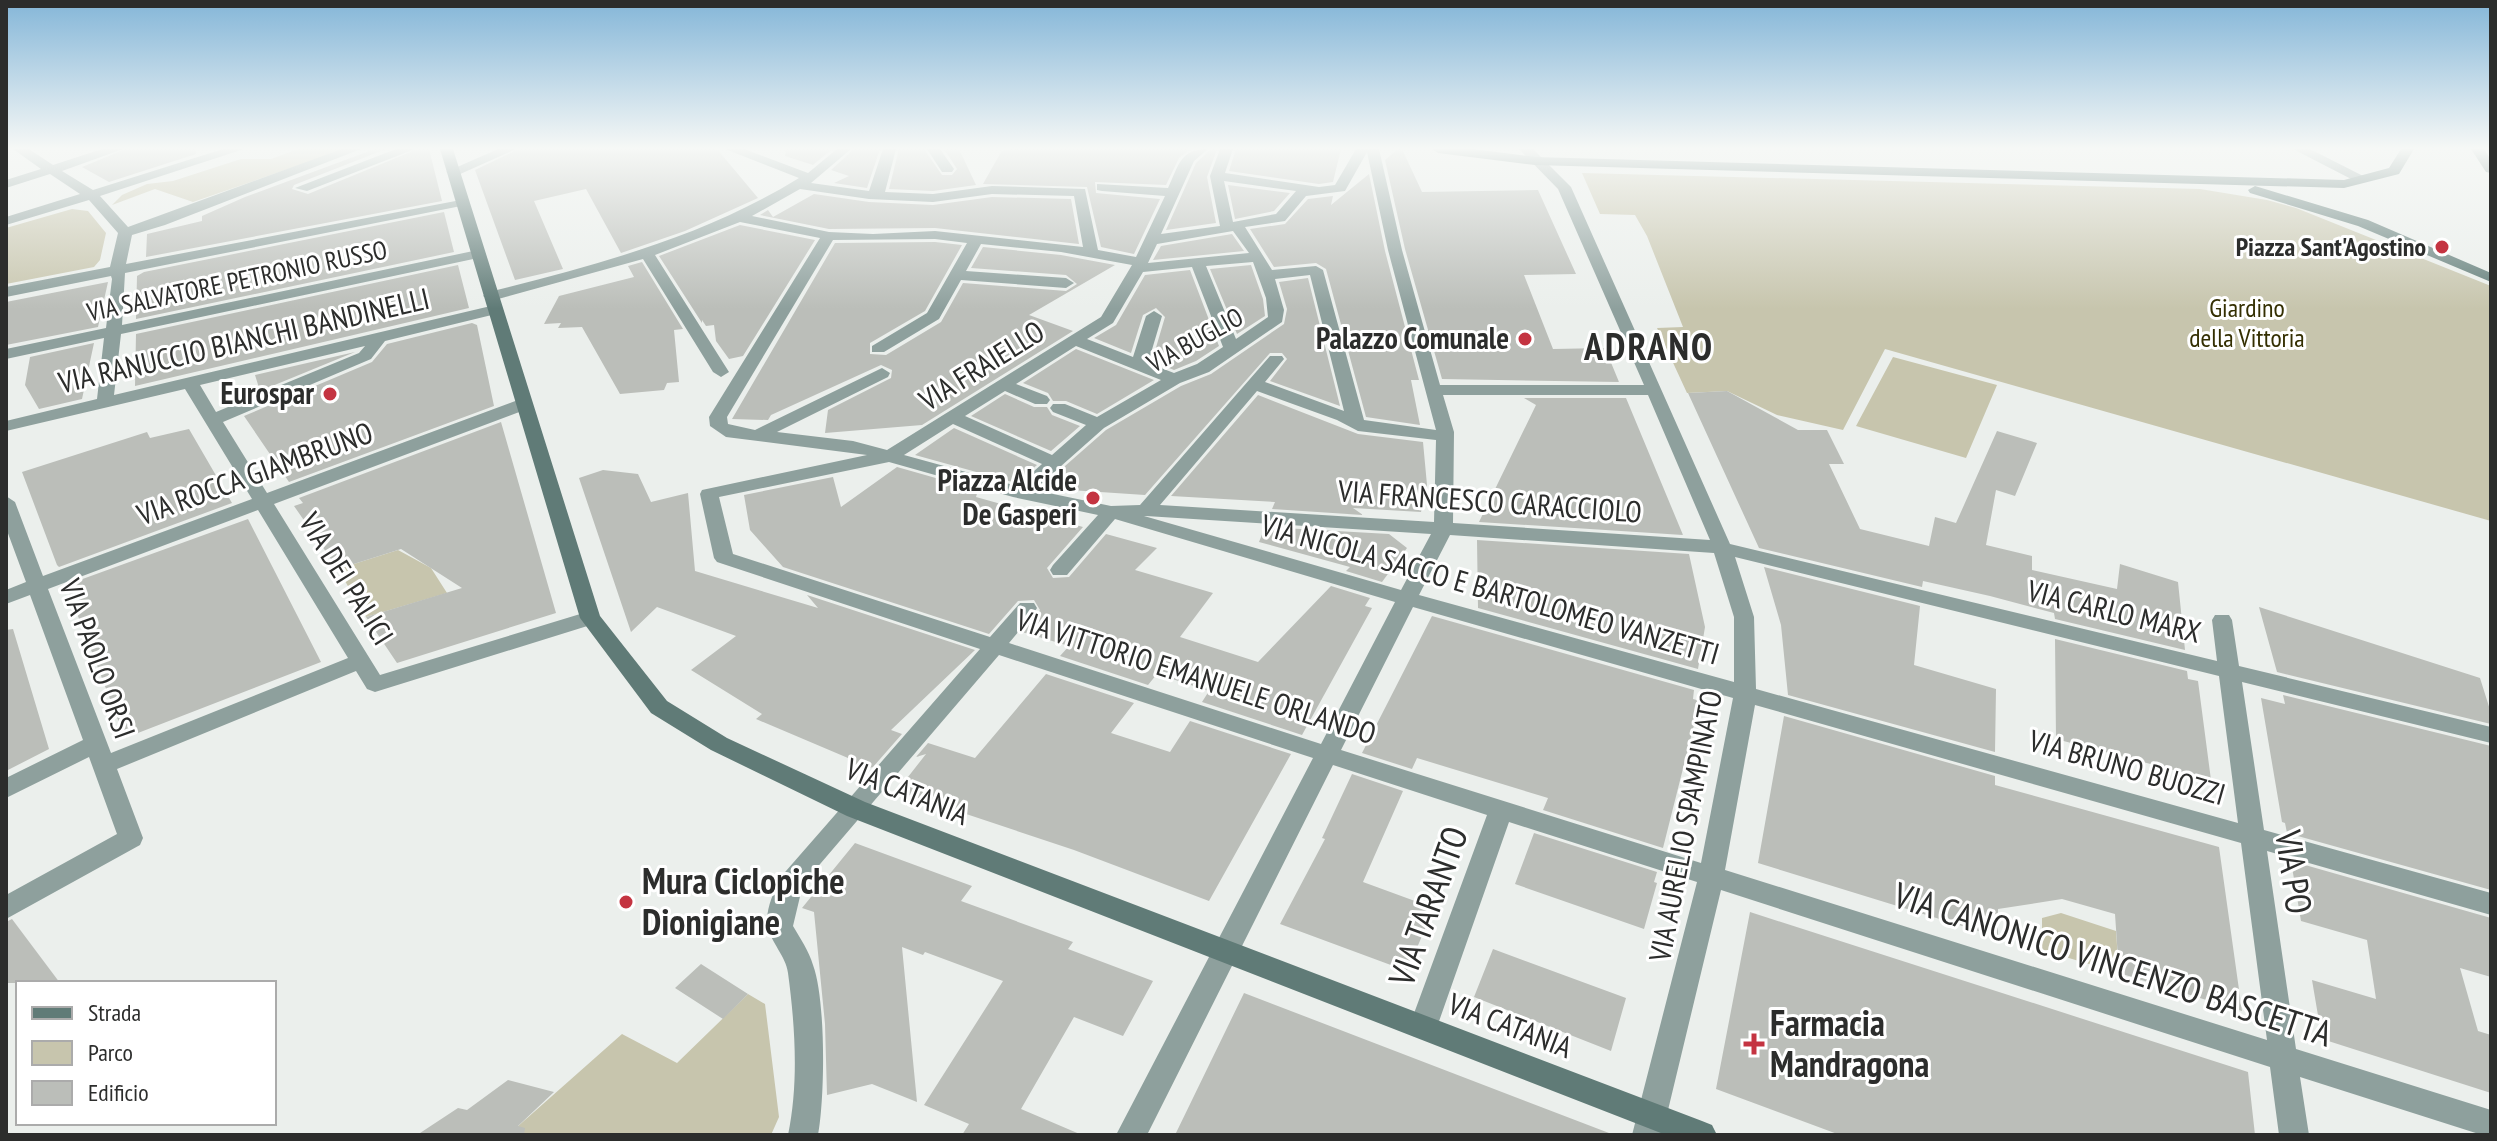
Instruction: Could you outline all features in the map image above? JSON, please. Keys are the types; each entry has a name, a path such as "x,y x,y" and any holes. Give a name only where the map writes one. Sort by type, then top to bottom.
{"street":[{"path":"6,221 60,202"},
{"path":"98,202 125,232"},
{"path":"125,232 207,202"},
{"path":"6,292 118,275 144,266 460,202"},
{"name":"VIA CATANIA","path":"461,202 590,618 659,707 719,744 856,809 1423,1027 1649,1125 1702,1135"},
{"name":"VIA RANUCCIO BIANCHI BANDINELLI","path":"6,426 380,337 646,252 741,218 769,202"},
{"path":"896,202 934,217 976,240 1091,253 1140,265 1256,257"},
{"path":"741,218 829,236 934,217 957,202"},
{"path":"1082,202 1091,253"},
{"name":"VIA FRAIELLO","path":"709,494 890,456 1107,320 1140,265 1168,202"},
{"name":"VIA BUGLIO","path":"1020,493 1098,424 1174,379 1203,368 1276,319 1277,310 1267,275 1238,228 1226,224 1224,202"},
{"path":"1151,240 1280,218 1297,202"},
{"path":"1131,1135 1443,529 1445,436 1384,202"},
{"name":"VIA AURELIO SPAMPINATO","path":"1571,202 1723,548 1744,617 1745,694 1711,877 1649,1125"},
{"path":"2301,202 2363,223 2491,278"},
{"path":"2338,202 2363,223"},
{"path":"105,404 125,232"},
{"path":"829,236 718,417 719,426 726,432 853,446 1020,493 1111,512"},
{"path":"878,349 933,316 976,240"},
{"path":"646,252 721,372"},
{"name":"VIA SALVATORE PETRONIO RUSSO","path":"6,354 478,254"},
{"path":"2439,256 2491,270"},
{"path":"1197,262 1232,348"},
{"path":"1267,275 1316,270 1356,423"},
{"path":"958,275 1066,283"},
{"path":"1139,365 1154,316"},
{"path":"212,420 365,356 380,337"},
{"path":"1074,340 1174,379"},
{"path":"1153,502 1276,359"},
{"path":"756,436 882,373"},
{"name":"VIA DEI PALICI","path":"190,383 375,684 590,618"},
{"path":"1004,385 1041,400"},
{"path":"1256,385 1364,427 1445,436"},
{"path":"1435,390 1654,390"},
{"name":"VIA ROCCA GIAMBRUNO","path":"6,597 524,404"},
{"path":"1059,408 1098,424"},
{"path":"952,417 1053,462"},
{"name":"VIA VITTORIO EMANUELE ORLANDO","path":"709,494 724,558 1711,877"},
{"name":"VIA PAOLO ORSI","path":"6,502 131,838 6,908"},
{"name":"VIA FRANCESCO CARACCIOLO","path":"1111,512 1153,502 1245,516 1723,548"},
{"path":"1060,570 1111,512"},
{"name":"VIA NICOLA SACCO E BARTOLOMEO VANZETTI","path":"1111,512 1745,694"},
{"path":"1218,545 1215,537 1217,528 1245,516"},
{"name":"VIA CARLO MARX","path":"1723,548 2491,735"},
{"path":"803,1135 808,1110 807,1020 801,967 780,926 783,904 792,879 856,809 1027,608"},
{"name":"VIA PO","path":"2222,620 2294,1135"},
{"path":"6,789 361,661"},
{"name":"VIA BRUNO BUOZZI","path":"1745,694 2491,904"},
{"name":"VIA TARANTO","path":"1423,1027 1501,809"},
{"name":"VIA CANONICO VINCENZO BASCETTA","path":"1711,877 2491,1124"}],"green space":[{"name":"Giardino della Vittoria","path":"1595,202 2275,202 2296,208 2491,286 2491,521 1885,349 1843,430 1777,415 1727,391 1687,393 1657,328 1683,327 1647,236 1635,215 1600,214"},
{"path":"72,209 88,211 106,233 100,260 94,267 6,284 6,228"},
{"path":"1893,357 1997,385 1966,458 1856,426"},
{"path":"398,550 431,568 447,593 366,617 338,569"},
{"path":"2061,913 2116,931 2119,973 2042,950 2042,918"},
{"path":"748,994 765,1004 779,1117 771,1135 508,1135 622,1034 677,1063"}],"building":[{"path":"233,202 435,202 146,257 147,234 202,221 202,216"},
{"path":"487,202 535,202 563,269 515,280"},
{"path":"593,202 749,202 685,231 621,253"},
{"path":"799,202 933,205 1072,202 1079,244 935,228 829,229 760,215 768,210 773,217"},
{"path":"1091,202 1158,202 1134,254 1101,247"},
{"path":"1178,202 1212,202 1216,223 1166,230"},
{"path":"1232,202 1282,202 1274,211 1235,219"},
{"path":"1305,202 1332,202 1331,205 1334,202 1375,202 1419,380 1411,380 1420,425 1366,417 1326,269 1316,263 1274,267 1250,229 1285,224"},
{"path":"1394,202 1544,202 1576,274 1524,275 1553,349 1605,348 1619,382 1442,379"},
{"path":"444,212 454,252 136,319 137,276 144,272"},
{"path":"740,225 815,240 743,356 729,359 716,341 714,325 706,326 702,320 702,323 659,256"},
{"path":"1232,234 1244,251 1153,260 1161,246"},
{"path":"935,242 962,245 925,311 870,343 870,354 886,355 941,322 963,283 1066,291 1077,284 1066,275 971,268 983,247 1061,255 1115,265 1029,315 1073,331 922,425 825,433 828,410 891,378 892,370 881,365 771,415 768,420 732,419 835,243"},
{"path":"642,262 683,329 674,330 679,382 667,383 664,390 620,394 582,327 558,328 561,323 544,324 559,296 634,277 628,266"},
{"path":"458,265 469,308 135,386 136,334"},
{"path":"1251,265 1263,299 1265,316 1237,334 1210,269"},
{"path":"1190,270 1219,346 1196,361 1174,370 1152,361 1165,317 1156,308 1143,315 1131,353 1094,338 1116,325 1145,275"},
{"path":"1308,278 1340,406 1270,381 1287,359 1282,353 1270,353 1145,495 1040,488 1106,430 1181,386 1211,374 1284,324 1287,309 1279,282"},
{"path":"108,282 98,327 6,345 6,302"},
{"path":"472,323 477,325 494,406 289,482 244,416 372,362 387,344"},
{"path":"94,343 82,399 39,409 25,385 30,357"},
{"path":"1076,349 1154,380 1097,414 1066,401 1053,401 1048,393 1023,383"},
{"path":"355,352 260,391 255,375"},
{"path":"1727,391 1798,430 1827,430 1844,464 1829,464 1860,529 1929,546 1935,517 1956,523 1997,431 2037,443 2015,496 1996,490 1986,545 2032,556 2032,570 2117,589 2120,564 2178,582 2185,650 2055,619 2054,613 1990,596 1923,581 1922,587 1759,548 1688,393"},
{"path":"1005,394 1034,407 1047,407 1052,415 1080,426 1051,451 971,416"},
{"path":"1258,395 1358,434 1423,442 1427,485 1421,512 1353,508 1363,515 1272,509 1275,502 1171,496"},
{"path":"1524,398 1626,398 1683,535 1479,522 1536,405"},
{"path":"501,422 556,613 397,663 366,617 462,588 401,549 338,569 294,506 303,503 299,498"},
{"path":"954,428 1037,465 1016,483 915,455"},
{"path":"189,429 232,503 59,567 22,472 147,432 150,438"},
{"path":"897,467 978,490 976,497 1083,527 1047,568 1053,578 1069,577 1106,534 1157,548 1135,570 1213,593 1180,637 1258,662 1331,586 1370,598 1365,606 1372,608 1302,735 1202,702 1209,691 1157,674 1148,685 1060,656 1069,646 1022,632 1040,610 1034,600 1018,601 989,634 783,567 750,530 744,495 833,477 841,507"},
{"path":"603,470 638,474 651,502 688,493 695,571 818,608 807,595 975,650 891,730 902,734 873,767 851,773 848,758 756,719 762,714 691,670 736,636 657,607 631,632 579,478"},
{"path":"248,519 321,662 125,738 66,585"},
{"path":"1265,527 1389,534 1407,548 1382,582 1346,571 1350,567 1259,542"},
{"path":"1477,540 1689,554 1705,627 1698,669 1478,608"},
{"path":"1764,567 1920,606 1914,665 1996,689 1995,752 1788,695 1781,625"},
{"path":"2259,607 2480,678 2491,713 2491,724 2277,672"},
{"path":"1432,616 1694,690 1693,699 1700,701 1663,848 1543,810 1548,798 1417,758 1412,769 1362,753"},
{"path":"13,629 49,749 6,771 6,630"},
{"path":"2055,639 2187,671 2188,679 2198,681 2211,780 2056,739"},
{"path":"1046,674 1134,703 1111,733 1170,752 1190,721 1291,754 1209,901 1074,850 897,791 926,754 916,757 928,743 975,758"},
{"path":"2283,695 2491,746 2491,890 2287,833 2282,822 2261,698 2285,704"},
{"path":"1784,716 1995,776 1995,785 2219,847 2242,1011 2119,973 2115,914 2062,899 1998,909 1998,937 1758,863"},
{"path":"1352,774 1403,791 1363,882 1434,908 1407,971 1280,924 1325,839 1322,838"},
{"path":"1534,833 1657,872 1654,882 1657,883 1644,929 1515,884"},
{"path":"855,843 972,886 961,901 1073,942 1068,949 1153,981 1123,1036 1074,1017 1021,1109 1082,1135 962,1135 969,1124 924,1105 1003,981 925,952 923,955 902,947 917,1102 872,1084 827,1095 825,1024 814,912 802,908"},
{"path":"2291,861 2491,918 2491,977 2460,968 2478,1031 2491,1035 2491,1093 2322,1039 2312,980 2376,999 2367,940 2301,921"},
{"path":"1750,912 2248,1072 2255,1135 1840,1135 1716,1089"},
{"path":"12,919 58,981 6,983 6,922"},
{"path":"1493,949 1626,998 1611,1051 1474,997"},
{"path":"701,964 748,994 723,1019 675,988"},
{"path":"1244,993 1609,1133 1609,1135 1175,1135"},
{"path":"508,1080 554,1092 518,1126 525,1128 524,1135 417,1135 458,1108 467,1110"}],"place":[{"name":"Piazza Sant'Agostino","path":"2442,247"},
{"name":"Palazzo Comunale","path":"1525,339"},
{"name":"Eurospar","path":"330,394"},
{"name":"Piazza Alcide De Gasperi","path":"1093,498"},
{"name":"Mura Ciclopiche Dionigiane","path":"626,902"},
{"name":"Farmacia Mandragona","path":"1754,1044"}],"district":[{"name":"ADRANO","path":"1649,347"}]}
